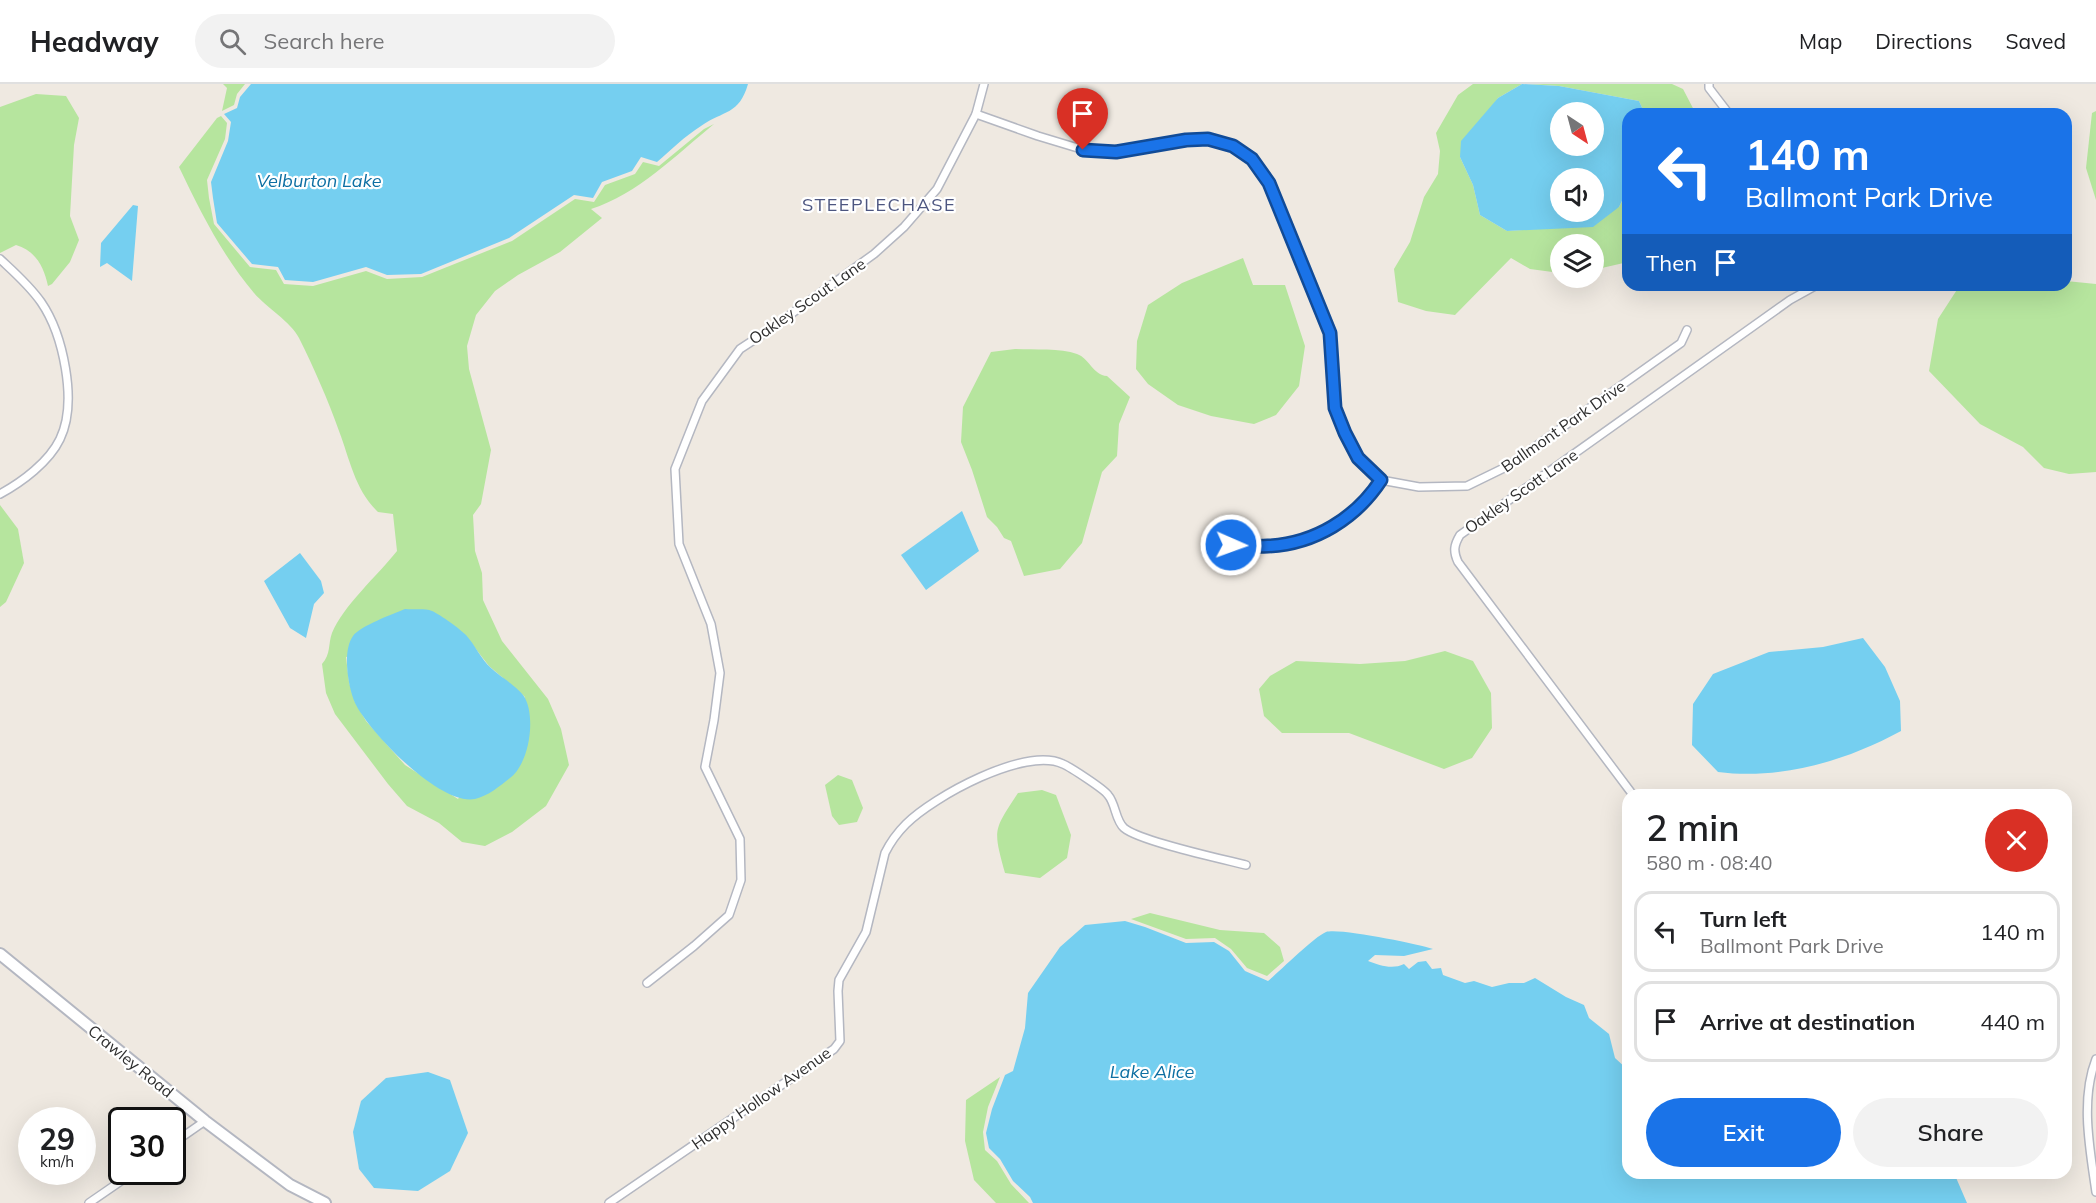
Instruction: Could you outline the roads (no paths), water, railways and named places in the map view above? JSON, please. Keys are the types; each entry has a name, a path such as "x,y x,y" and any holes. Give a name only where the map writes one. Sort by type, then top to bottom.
{"street":[{"name":"Oakley Scout Lane","path":"647,983 729,915 741,880 740,839 705,767 720,674 711,624 679,544 675,469 702,401 740,349 866,260 904,227 937,189 976,114 984,84"},
{"path":"1709,84 1709,88 1724,108"},
{"path":"976,114 1048,140 1091,152 1116,152 1186,140 1208,139 1233,146 1252,159 1269,183 1330,333 1335,408 1358,458 1381,480 1369,499 1340,523 1318,535 1293,543 1269,546 1231,545"},
{"path":"0,259 25,281 43,305 59,341 67,376 69,404 67,422 60,440 49,455 15,486 0,494"},
{"name":"Oakley Scott Lane","path":"1628,789 1458,562 1454,554 1455,544 1460,535 1790,300 1806,291"},
{"name":"Ballmont Park Drive","path":"1381,480 1419,488 1467,486 1508,466 1681,343 1687,330"},
{"name":"Happy Hollow Avenue","path":"609,1203 834,1049 840,1041 839,980 866,932 885,853 906,824 926,808 955,791 994,771 1031,760 1062,763 1108,795 1123,827 1140,836 1246,865"},
{"name":"Crawley Road","path":"0,954 205,1121 290,1185 325,1203"},
{"path":"2096,1059 2088,1101 2089,1144 2096,1192"},
{"path":"186,1134 205,1121"},
{"path":"89,1203 115,1185"}],"water":[{"name":"Velburton Lake","path":"251,84 748,84 735,107 695,130 657,162 641,157 632,171 602,182 593,198 574,195 509,238 421,274 387,275 366,267 313,282 285,280 278,267 252,264 217,223 211,182 228,141 231,122 224,114 237,108 240,97"},
{"path":"1522,84 1559,86 1639,101 1642,108 1622,108 1622,201 1619,207 1604,219 1604,168 1550,168 1550,222 1600,222 1593,227 1507,231 1480,215 1473,185 1460,157 1461,141 1498,98"},
{"path":"133,205 138,206 132,281 107,263 100,267 101,243"},
{"path":"962,511 979,551 926,590 901,555"},
{"path":"300,553 321,581 324,593 314,604 306,638 290,628 264,581"},
{"path":"405,609 432,611 455,626 466,635 487,664 519,690 525,698 530,717 530,729 522,763 510,778 480,798 460,798 443,791 425,779 390,748 355,703 348,679 347,660 353,636 369,624"},
{"path":"1863,638 1885,667 1900,701 1901,731 1836,759 1812,766 1765,773 1718,772 1692,745 1693,704 1713,674 1769,652 1823,647"},
{"name":"Lake Alice","path":"1125,921 1186,943 1214,942 1229,951 1245,971 1268,981 1314,940 1326,932 1334,931 1379,937 1433,949 1404,956 1375,955 1368,961 1381,965 1395,967 1404,964 1409,969 1418,962 1426,961 1432,969 1441,968 1443,975 1465,983 1474,981 1492,987 1509,983 1524,983 1535,978 1584,1005 1589,1018 1609,1034 1615,1058 1622,1064 1622,1179 1957,1179 1967,1203 1033,1203 1030,1197 1013,1181 1000,1159 989,1148 986,1133 1005,1075 1013,1071 1025,1028 1028,993 1060,947 1085,925"},
{"path":"428,1072 450,1080 468,1133 450,1171 418,1191 374,1188 359,1169 353,1132 361,1101 386,1078"}],"district":[{"name":"STEEPLECHASE","path":"879,204"}]}
